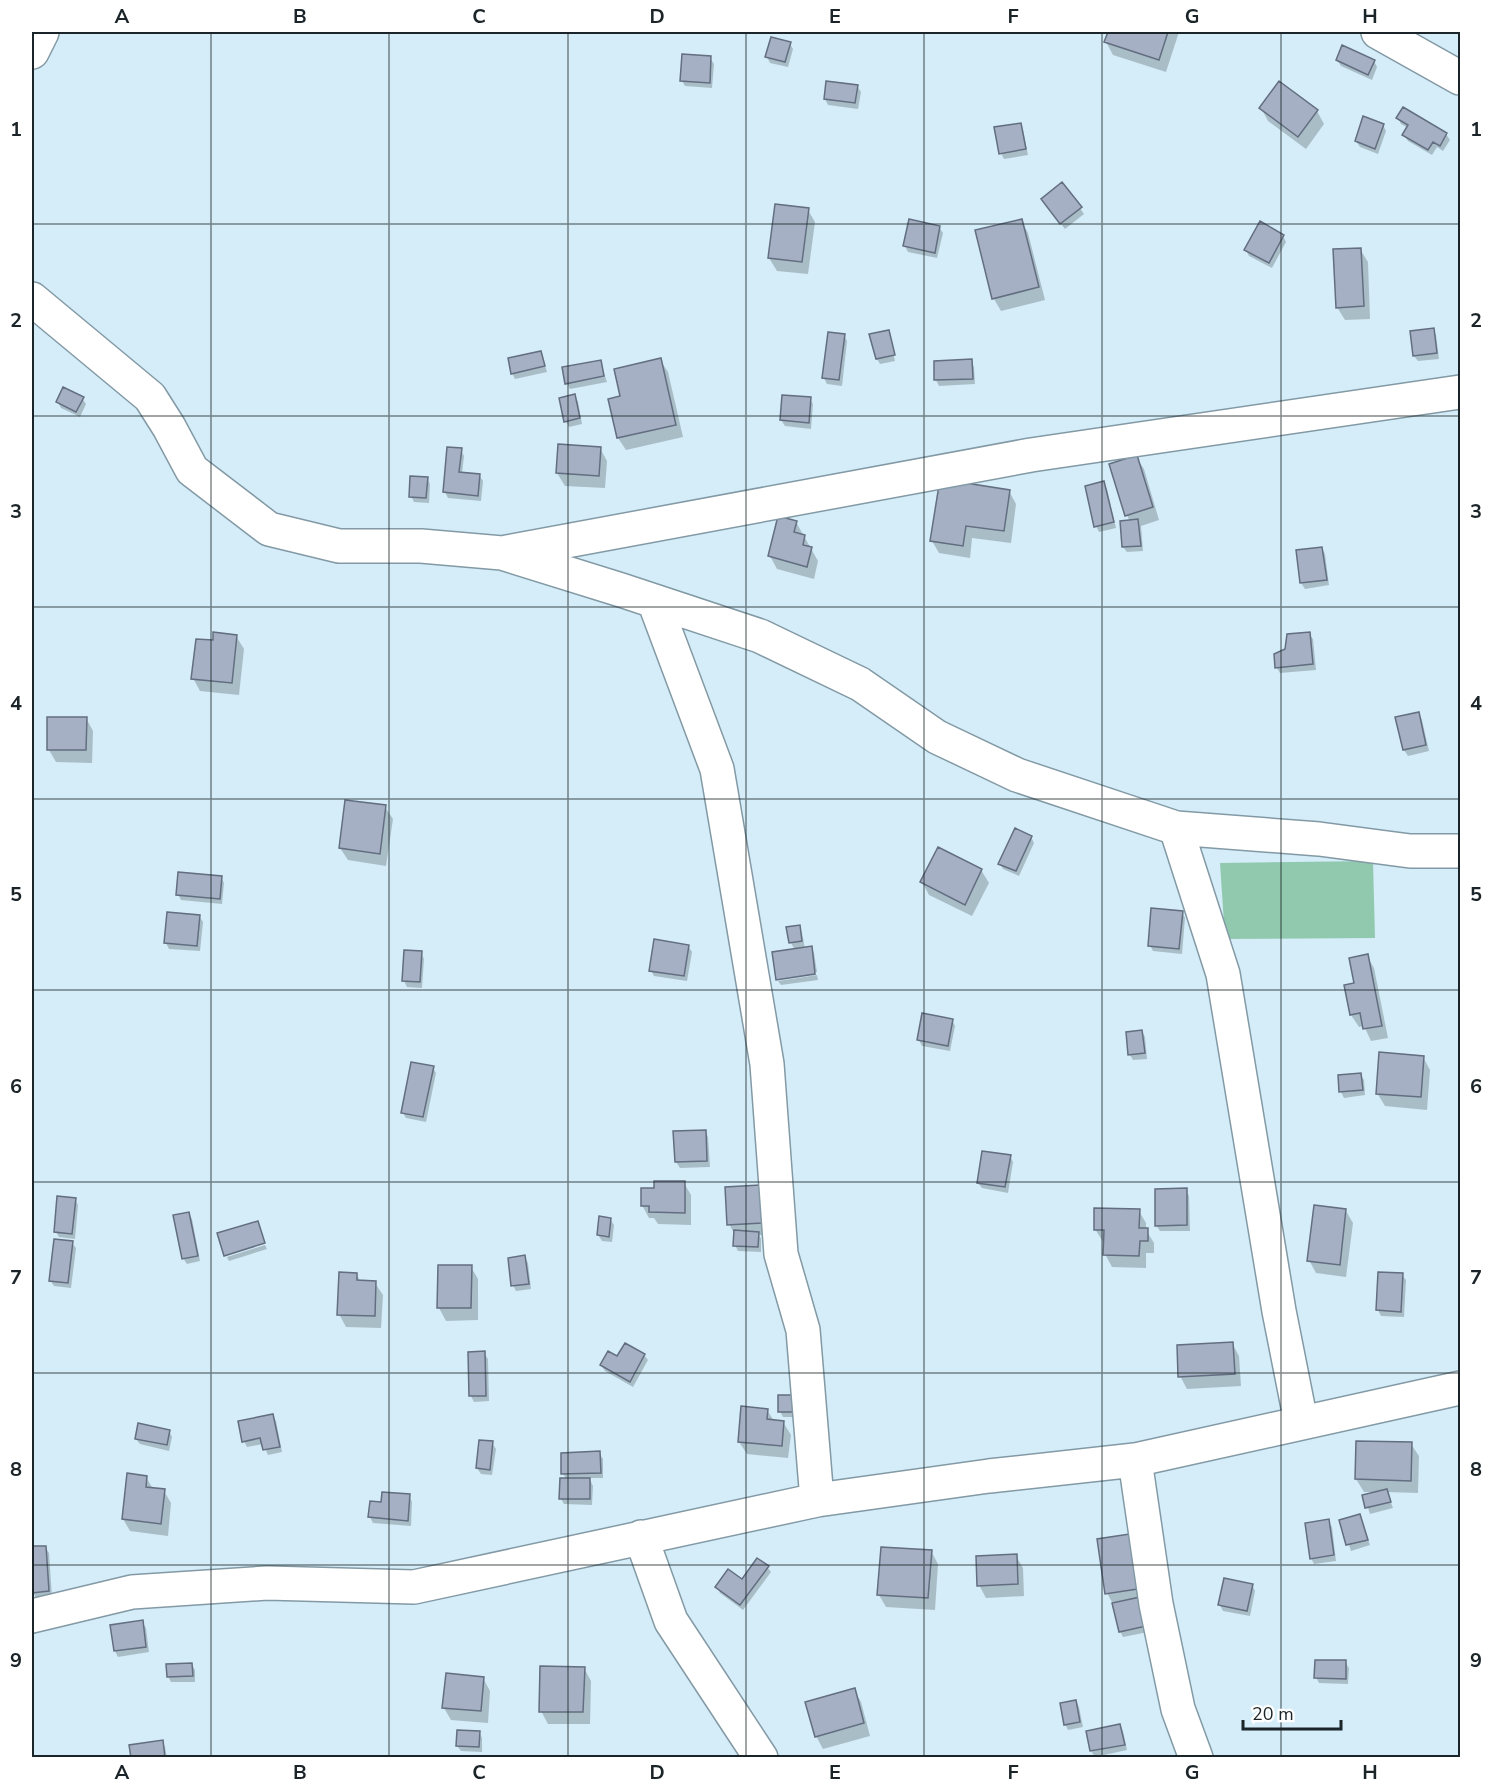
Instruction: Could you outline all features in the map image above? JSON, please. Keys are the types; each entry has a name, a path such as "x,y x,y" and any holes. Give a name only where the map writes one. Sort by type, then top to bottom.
{"street":[{"path":"32,52 42,32"},
{"path":"1378,32 1461,78"},
{"path":"32,298 150,397 192,470 269,529 339,546 421,546 502,553 654,601 760,636 860,684 937,737 1017,775 1176,828 1319,838 1410,851 1461,851"},
{"path":"502,553 1031,455 1461,392"},
{"path":"654,601 717,769 767,1064 781,1254 804,1330 817,1500"},
{"path":"1176,828 1223,974 1279,1311 1301,1422"},
{"path":"32,1616 132,1592 267,1583 414,1587 817,1500 989,1476 1135,1460 1461,1388"},
{"path":"1135,1460 1156,1604 1178,1709 1196,1758"},
{"path":"641,1537 671,1621 761,1758"}],"green space":[{"path":"1373,861 1375,938 1225,939 1220,863"}],"building":[{"path":"1108,32 1168,32 1159,60 1104,42"},
{"path":"771,37 791,42 785,62 765,57"},
{"path":"1342,45 1375,60 1368,75 1336,60"},
{"path":"682,54 711,56 710,83 680,81"},
{"path":"826,81 858,85 855,103 824,99"},
{"path":"1279,81 1318,110 1298,137 1259,108"},
{"path":"1403,107 1447,133 1440,146 1433,142 1428,150 1402,135 1408,125 1396,118"},
{"path":"1363,116 1384,124 1375,149 1355,141"},
{"path":"1021,123 1026,149 999,154 994,127"},
{"path":"1062,182 1082,207 1060,224 1041,199"},
{"path":"775,204 809,208 802,262 768,258"},
{"path":"909,219 940,226 935,253 903,246"},
{"path":"1022,219 1039,287 992,299 975,230"},
{"path":"1260,221 1284,235 1269,263 1244,250"},
{"path":"1361,248 1364,306 1336,308 1333,249"},
{"path":"1434,328 1437,353 1413,356 1410,331"},
{"path":"889,330 895,355 876,359 869,334"},
{"path":"828,332 845,334 839,380 822,378"},
{"path":"541,351 545,366 511,374 508,358"},
{"path":"661,358 676,425 617,438 608,399 620,396 614,369"},
{"path":"972,359 973,379 934,380 934,361"},
{"path":"601,360 604,376 565,384 562,367"},
{"path":"63,387 84,397 76,412 56,402"},
{"path":"575,394 580,418 564,422 559,398"},
{"path":"782,395 811,397 809,423 780,420"},
{"path":"558,444 601,447 599,476 556,473"},
{"path":"447,447 462,448 459,472 480,474 478,496 443,492"},
{"path":"1137,455 1153,507 1125,516 1109,464"},
{"path":"410,476 428,477 426,498 409,497"},
{"path":"940,479 1010,490 1004,531 966,526 963,546 930,541"},
{"path":"1104,481 1114,522 1094,527 1085,486"},
{"path":"778,516 797,521 794,532 805,535 803,545 812,547 807,567 768,556"},
{"path":"1138,519 1141,546 1122,547 1120,521"},
{"path":"1322,547 1327,580 1300,583 1296,550"},
{"path":"213,632 237,635 232,683 191,679 196,639 213,640"},
{"path":"1310,632 1313,664 1275,668 1274,654 1285,649 1287,634"},
{"path":"1419,712 1426,745 1403,750 1395,717"},
{"path":"47,717 87,717 86,750 47,750"},
{"path":"345,800 386,805 380,854 339,848"},
{"path":"1015,828 1032,836 1016,871 998,864"},
{"path":"938,847 982,869 965,905 920,882"},
{"path":"178,872 222,876 220,899 176,895"},
{"path":"1151,908 1183,911 1179,949 1148,946"},
{"path":"167,912 200,915 197,946 164,943"},
{"path":"800,925 802,941 789,943 786,927"},
{"path":"654,939 689,945 684,976 649,971"},
{"path":"812,946 815,974 776,980 772,952"},
{"path":"404,950 422,951 420,982 402,981"},
{"path":"1368,954 1382,1026 1363,1029 1360,1013 1350,1015 1344,985 1354,983 1349,958"},
{"path":"922,1013 953,1019 948,1046 917,1040"},
{"path":"1142,1030 1145,1053 1128,1055 1126,1032"},
{"path":"1379,1052 1424,1056 1421,1097 1376,1094"},
{"path":"411,1062 434,1066 423,1117 401,1113"},
{"path":"1361,1073 1363,1090 1339,1092 1338,1075"},
{"path":"706,1130 707,1161 675,1162 673,1131"},
{"path":"982,1151 1011,1155 1005,1187 977,1183"},
{"path":"654,1181 685,1181 685,1213 649,1212 649,1206 641,1206 641,1188 654,1188"},
{"path":"760,1185 762,1223 727,1225 725,1187"},
{"path":"1187,1188 1187,1225 1155,1226 1155,1189"},
{"path":"57,1196 76,1198 72,1234 54,1232"},
{"path":"1314,1205 1346,1209 1340,1265 1307,1261"},
{"path":"1094,1208 1140,1209 1139,1228 1148,1228 1148,1241 1140,1241 1139,1256 1103,1255 1104,1230 1094,1230"},
{"path":"189,1212 198,1256 182,1259 173,1215"},
{"path":"599,1216 611,1218 609,1237 597,1235"},
{"path":"258,1221 265,1243 224,1256 217,1233"},
{"path":"734,1230 759,1232 758,1247 733,1246"},
{"path":"54,1239 73,1241 68,1283 49,1281"},
{"path":"525,1255 529,1284 511,1286 508,1258"},
{"path":"438,1265 472,1265 471,1308 437,1308"},
{"path":"339,1272 357,1273 357,1280 376,1281 375,1316 337,1315"},
{"path":"1378,1272 1403,1273 1401,1312 1376,1310"},
{"path":"1233,1342 1235,1374 1178,1377 1177,1345"},
{"path":"625,1343 645,1354 630,1382 600,1365 608,1351 617,1356"},
{"path":"485,1351 486,1396 469,1396 468,1352"},
{"path":"778,1395 797,1395 797,1412 778,1412"},
{"path":"741,1406 768,1409 767,1419 784,1421 782,1446 738,1442"},
{"path":"273,1414 280,1447 263,1450 260,1438 242,1442 238,1421"},
{"path":"138,1423 170,1430 167,1445 135,1439"},
{"path":"479,1440 493,1441 490,1470 476,1468"},
{"path":"1356,1441 1412,1442 1411,1481 1355,1479"},
{"path":"600,1451 601,1473 561,1474 561,1453"},
{"path":"127,1473 147,1476 146,1487 165,1489 161,1524 122,1519"},
{"path":"560,1478 590,1478 590,1499 559,1499"},
{"path":"1387,1489 1391,1502 1365,1508 1362,1495"},
{"path":"382,1492 410,1494 408,1521 368,1517 370,1501 381,1502"},
{"path":"1360,1514 1368,1540 1346,1545 1339,1520"},
{"path":"1329,1519 1334,1555 1310,1559 1305,1523"},
{"path":"1136,1533 1144,1588 1105,1594 1097,1539"},
{"path":"32,1546 46,1546 49,1591 32,1593"},
{"path":"881,1547 932,1550 928,1598 877,1595"},
{"path":"1017,1554 1018,1584 977,1586 976,1556"},
{"path":"757,1558 769,1566 740,1605 715,1587 728,1569 742,1579"},
{"path":"1224,1578 1253,1584 1247,1611 1218,1605"},
{"path":"1145,1596 1151,1625 1119,1632 1112,1603"},
{"path":"143,1620 146,1647 114,1651 110,1625"},
{"path":"1315,1660 1346,1660 1346,1679 1314,1678"},
{"path":"192,1663 193,1676 167,1677 166,1664"},
{"path":"540,1666 585,1667 583,1712 539,1712"},
{"path":"446,1673 484,1677 481,1711 442,1708"},
{"path":"855,1688 864,1723 815,1737 805,1702"},
{"path":"1076,1700 1080,1722 1064,1725 1060,1703"},
{"path":"1120,1724 1125,1745 1090,1751 1086,1731"},
{"path":"457,1730 480,1731 479,1747 456,1746"},
{"path":"163,1740 165,1758 131,1758 129,1745"}]}
